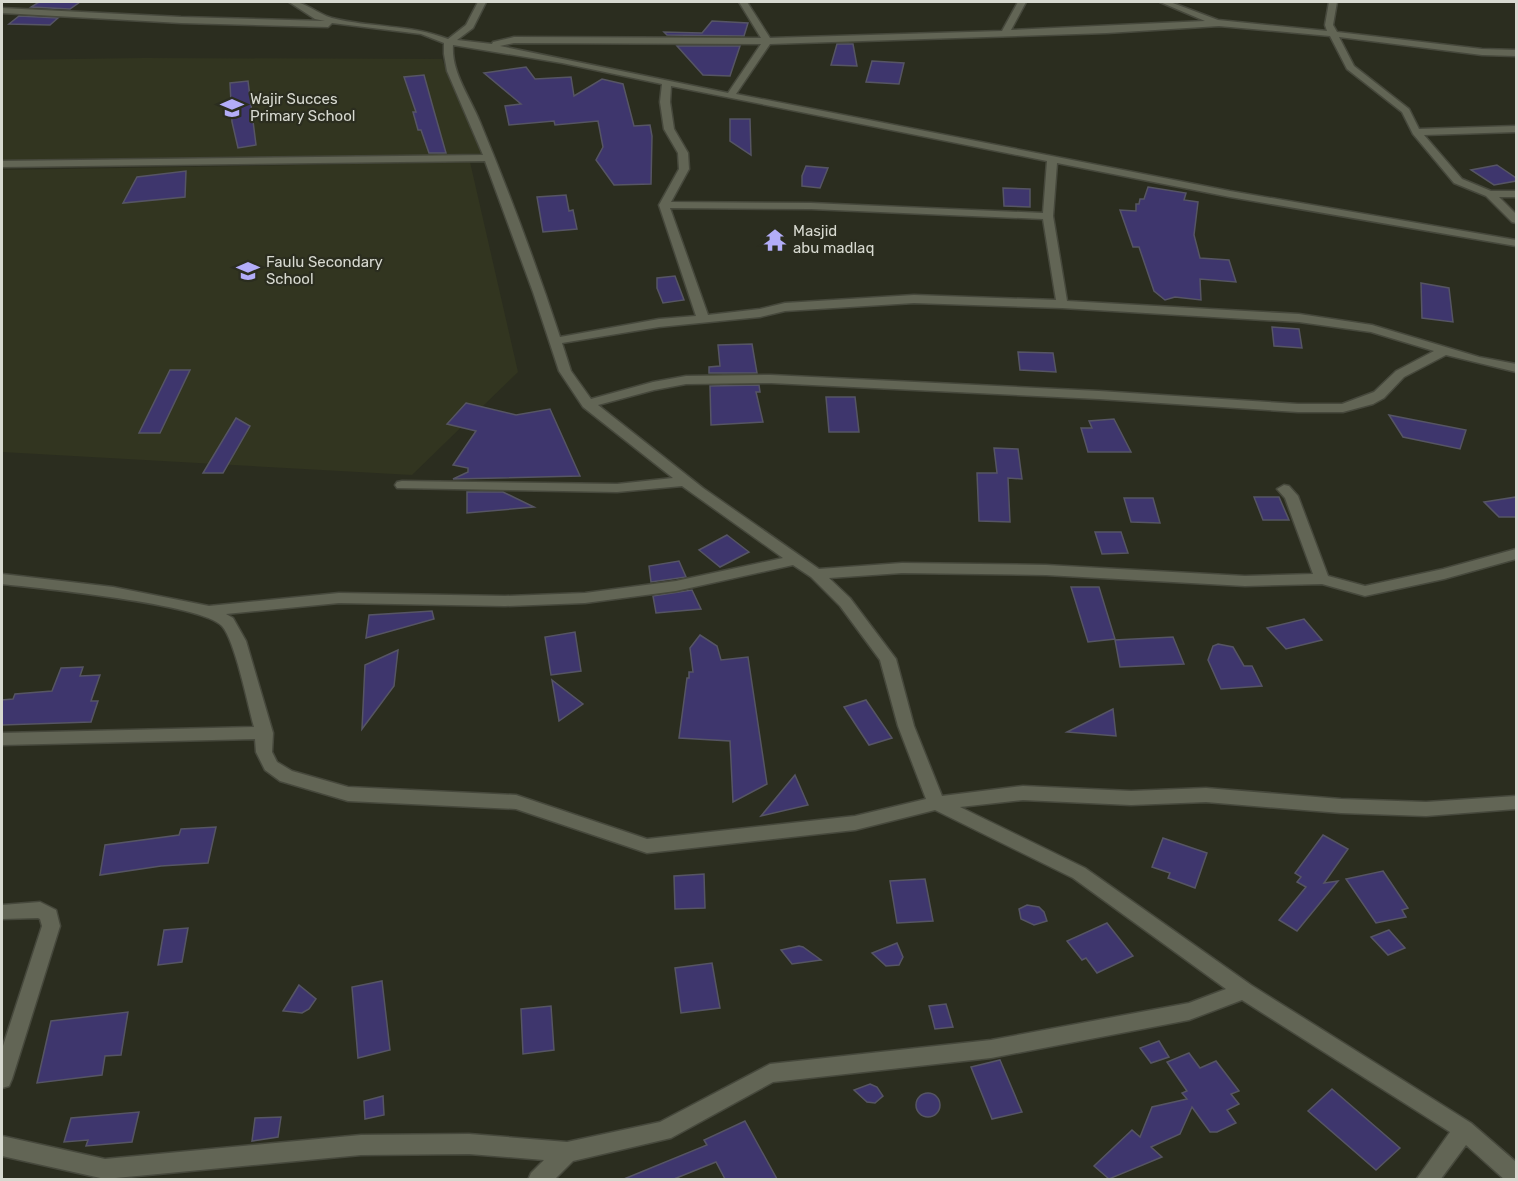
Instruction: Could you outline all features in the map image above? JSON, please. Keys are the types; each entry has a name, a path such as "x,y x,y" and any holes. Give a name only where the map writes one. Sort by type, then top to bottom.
{"street":[{"path":"293,2 318,17 346,24"},
{"path":"482,2 470,26 449,42 448,54 452,71 475,121 565,371 588,404 686,481 816,574 845,602 888,659 906,726 936,803 1079,873 1244,991 1464,1130 1516,1175"},
{"path":"742,2 767,41"},
{"path":"1005,33 1022,2"},
{"path":"1164,2 1219,23"},
{"path":"1333,2 1329,25 1350,67 1406,111 1416,132 1458,181 1490,194 1516,194"},
{"path":"2,18 5,11 227,22 346,24 422,32 449,42 486,46 1230,194 1516,243"},
{"path":"486,46 514,40 767,41 1219,23 1482,52 1516,53"},
{"path":"730,96 767,41"},
{"path":"667,82 665,102 669,129 683,153 684,169 664,205 703,318"},
{"path":"1416,132 1516,129"},
{"path":"2,164 488,158"},
{"path":"1052,158 1048,216 1062,304"},
{"path":"1490,194 1516,220"},
{"path":"664,205 811,206 1048,216"},
{"path":"555,340 785,308 914,299 1062,304 1299,318 1371,329 1516,368"},
{"path":"588,404 653,386 686,380 771,379 1099,395 1298,408 1343,408 1368,401 1379,395 1400,374 1446,350"},
{"path":"402,485 617,488 686,481"},
{"path":"1284,489 1291,496 1322,579"},
{"path":"816,574 902,568 1046,570 1245,581 1322,579 1365,591 1444,574 1516,554"},
{"path":"2,579 113,592 209,611 284,602 358,598 553,600 623,594 720,578 795,560"},
{"path":"209,611 228,622 234,631 265,733 264,752 271,766 286,776 348,794 516,802 647,846 855,823 936,803 1023,794 1131,798 1206,795 1341,806 1426,809 1516,802"},
{"path":"2,739 265,733"},
{"path":"2,912 40,910 49,915 51,926 2,1079"},
{"path":"2,1146 105,1169 361,1145 469,1144 567,1152 664,1131 770,1073 991,1049 1189,1011 1244,991"},
{"path":"1427,1179 1464,1130"},
{"path":"539,1179 567,1152"}],"shaded area":[{"name":"Wajir Succes Primary School","path":"442,59 484,157 2,163 2,60"},
{"name":"Faulu Secondary School","path":"470,162 518,372 412,475 2,452 2,170"}],"building":[{"path":"39,2 80,2 70,9 31,7"},
{"path":"19,16 58,18 50,25 9,24"},
{"path":"712,21 748,23 744,36 667,35 664,32 702,33"},
{"path":"837,44 853,44 857,66 831,65"},
{"path":"677,46 740,46 730,76 703,75"},
{"path":"872,61 904,63 899,84 866,82"},
{"path":"526,67 535,79 571,77 574,96 602,79 623,84 634,126 650,125 652,136 651,184 614,185 596,160 603,147 598,121 555,125 554,121 509,125 505,106 521,104 484,73"},
{"path":"424,75 446,153 429,153 421,130 418,130 413,112 416,112 404,77"},
{"path":"248,81 256,145 238,148 232,122 230,83"},
{"path":"730,119 750,119 751,155 730,141"},
{"path":"1497,165 1516,178 1516,181 1494,185 1471,170"},
{"path":"806,166 828,168 820,188 802,186 802,176"},
{"path":"186,171 185,197 123,203 137,177"},
{"path":"1148,187 1186,193 1184,200 1198,202 1194,235 1200,258 1229,260 1236,282 1200,279 1201,300 1175,297 1165,300 1154,291 1139,247 1133,247 1120,210 1136,211 1136,204 1139,204 1140,199 1144,199"},
{"path":"1003,188 1030,189 1030,207 1004,206"},
{"path":"566,195 569,211 573,210 577,229 543,232 537,197"},
{"path":"675,276 684,300 663,303 657,288 657,278"},
{"path":"1421,283 1449,288 1453,322 1422,318"},
{"path":"1272,327 1299,329 1302,348 1274,346"},
{"path":"752,344 757,373 709,373 709,367 720,366 718,345"},
{"path":"1018,352 1053,353 1056,372 1020,370"},
{"path":"170,370 190,370 160,433 139,433"},
{"path":"759,385 760,392 756,392 763,422 711,425 710,386"},
{"path":"826,397 855,397 859,432 829,432"},
{"path":"466,403 516,415 550,409 580,476 453,479 468,472 468,468 453,465 476,431 447,424"},
{"path":"1389,415 1466,430 1460,449 1403,437"},
{"path":"236,418 250,426 223,473 203,473"},
{"path":"1114,419 1131,452 1088,452 1081,428 1092,428 1089,421"},
{"path":"994,448 1018,449 1022,479 1008,478 1010,522 979,521 977,473 997,473"},
{"path":"467,492 503,492 534,507 467,513"},
{"path":"1254,497 1279,497 1289,520 1263,520"},
{"path":"1516,497 1516,517 1499,517 1484,502"},
{"path":"1124,498 1153,498 1160,523 1131,522"},
{"path":"1095,532 1121,532 1128,553 1102,554"},
{"path":"727,535 749,552 720,567 699,550"},
{"path":"679,561 686,577 651,582 649,566"},
{"path":"1071,587 1099,587 1115,639 1088,642"},
{"path":"692,590 701,609 656,613 653,596"},
{"path":"432,611 434,619 366,638 369,615"},
{"path":"1304,619 1322,640 1286,649 1267,628"},
{"path":"575,632 581,671 551,675 545,637"},
{"path":"700,635 717,646 721,660 748,657 767,784 733,802 730,741 679,738 687,678 689,678 689,672 693,672 690,648"},
{"path":"1173,637 1184,664 1120,667 1115,640"},
{"path":"1218,644 1233,647 1244,666 1252,666 1262,686 1221,689 1208,660 1213,646"},
{"path":"398,650 394,686 362,729 365,665"},
{"path":"83,667 80,676 100,675 91,701 98,701 91,722 2,725 2,700 13,699 15,694 52,691 61,668"},
{"path":"552,680 583,704 559,721"},
{"path":"866,700 892,738 869,745 844,707"},
{"path":"1113,709 1116,736 1067,732"},
{"path":"795,775 808,805 761,816"},
{"path":"216,827 208,863 161,866 100,875 105,845 179,835 181,829"},
{"path":"1323,835 1348,849 1324,883 1338,881 1297,931 1279,920 1306,887 1297,882 1301,877 1295,873"},
{"path":"1163,838 1207,853 1195,888 1168,878 1170,873 1152,867"},
{"path":"1383,871 1408,908 1402,910 1406,917 1376,923 1346,879"},
{"path":"704,874 705,908 675,909 674,876"},
{"path":"925,879 933,921 897,923 890,881"},
{"path":"1027,905 1039,907 1044,912 1047,921 1034,925 1021,919 1019,909"},
{"path":"1107,923 1133,956 1097,973 1086,958 1082,960 1067,941"},
{"path":"188,928 182,962 158,965 164,930"},
{"path":"1389,930 1405,948 1388,955 1371,937"},
{"path":"897,943 903,957 899,965 886,966 872,953"},
{"path":"799,946 821,960 792,964 781,950"},
{"path":"712,963 720,1008 681,1013 675,968"},
{"path":"382,981 390,1050 358,1058 352,987"},
{"path":"299,985 316,999 309,1009 302,1013 283,1011"},
{"path":"946,1004 953,1027 935,1029 929,1006"},
{"path":"551,1006 554,1050 523,1054 521,1009"},
{"path":"128,1012 121,1055 105,1056 102,1075 37,1083 51,1021"},
{"path":"1159,1041 1169,1057 1151,1063 1140,1048"},
{"path":"1189,1053 1200,1068 1216,1061 1239,1091 1231,1094 1239,1104 1227,1110 1236,1123 1217,1132 1210,1132 1192,1107 1180,1134 1151,1147 1162,1157 1109,1179 1094,1166 1132,1130 1140,1137 1152,1107 1187,1099 1182,1093 1187,1091 1167,1062"},
{"path":"1000,1060 1022,1112 992,1119 971,1067"},
{"path":"870,1084 877,1087 883,1096 875,1103 867,1102 854,1090"},
{"path":"1332,1089 1400,1148 1376,1170 1308,1111"},
{"path":"928,1093 936,1097 940,1105 936,1113 928,1117 920,1113 916,1105 920,1097"},
{"path":"383,1096 384,1115 365,1119 364,1101"},
{"path":"139,1112 132,1142 86,1146 88,1140 64,1142 71,1118"},
{"path":"281,1117 278,1137 252,1141 255,1118"},
{"path":"745,1121 777,1179 725,1179 716,1162 674,1179 624,1179 707,1145 704,1140"}],"place":[{"name":"Wajir Succes Primary School","path":"232,108"},
{"name":"Masjid abu madlaq","path":"775,240"},
{"name":"Faulu Secondary School","path":"248,271"}]}
